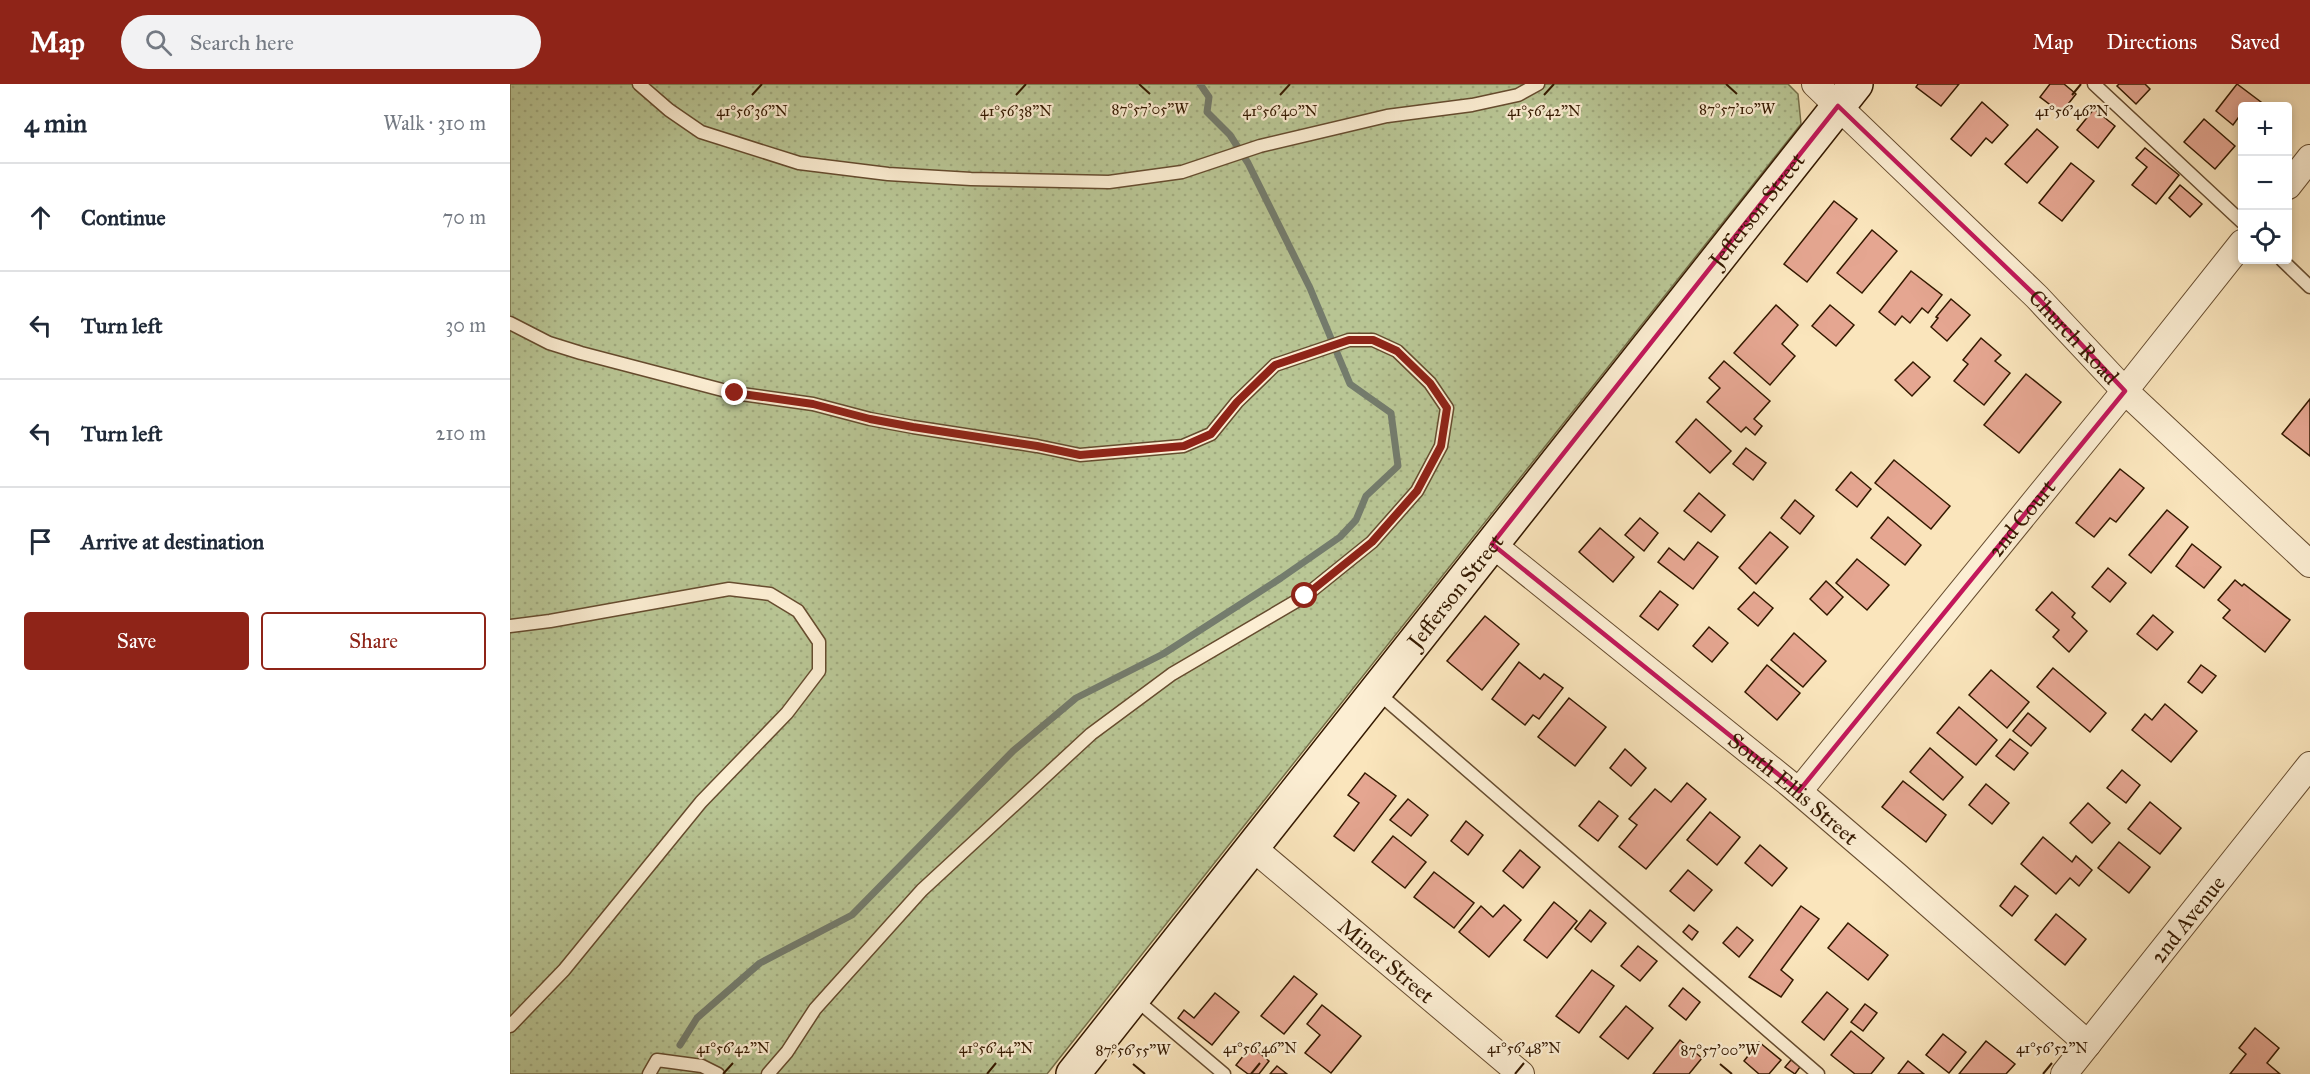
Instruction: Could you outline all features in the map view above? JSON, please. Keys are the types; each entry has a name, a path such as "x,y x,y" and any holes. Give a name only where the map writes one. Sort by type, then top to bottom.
{"street":[{"name":"Church Road","path":"1815,84 1847,95 2125,391 2310,564"},
{"name":"Jefferson Street","path":"1073,1074 1847,95"},
{"path":"2292,181 2310,158"},
{"name":"2nd Court","path":"1798,791 2125,391 2238,248"},
{"name":"South Ellis Street","path":"1492,544 1798,791 1896,874 2088,1044"},
{"name":"2nd Avenue","path":"2064,1074 2310,765"},
{"name":"Miner Street","path":"1252,848 1521,1074"}],"lane":[{"path":"639,84 669,110 701,132 799,163 888,174 951,178 1109,182 1182,172 1255,148 1387,116 1472,105 1518,95 1538,84"},
{"path":"2094,84 2238,218"},
{"path":"2286,264 2310,287"},
{"path":"510,323 549,343 581,353 735,393 813,404 902,425 1080,455 1184,446 1211,434 1237,402 1275,365 1349,340 1373,340 1397,351 1430,383 1447,408 1441,446 1417,491 1372,542 1305,596 1172,674 1091,734 922,890 815,1009 787,1052 768,1074"},
{"path":"510,626 729,589 770,594 798,611 819,642 819,671 787,713 701,802 564,970 510,1026"},
{"path":"1376,691 1818,1074"},
{"path":"1133,998 1224,1074"},
{"path":"649,1074 657,1060 702,1066 718,1074"}],"highlighted area":[{"path":"1838,106 2037,297 2125,391 1799,791 1492,544"}],"green space":[{"path":"510,84 1788,84 1798,94 1801,124 1047,1074 510,1074"}],"building":[{"path":"1918,84 1959,84 1941,106 1916,87"},
{"path":"2050,84 2064,84 2076,94 2061,113 2040,97"},
{"path":"2119,84 2145,84 2150,89 2136,104 2117,86"},
{"path":"2237,84 2261,102 2238,102 2238,118 2233,125 2216,111"},
{"path":"1982,102 2008,125 1992,143 1986,138 1971,156 1951,139"},
{"path":"2094,109 2115,126 2098,148 2077,130"},
{"path":"2204,119 2235,146 2215,169 2184,142"},
{"path":"2037,129 2058,147 2027,183 2005,164"},
{"path":"2145,148 2179,175 2156,204 2132,185 2147,167 2136,158"},
{"path":"2071,163 2094,181 2062,221 2039,203"},
{"path":"2180,185 2202,204 2190,217 2169,198"},
{"path":"1834,201 1857,219 1807,282 1784,264"},
{"path":"1872,230 1897,251 1862,293 1837,273"},
{"path":"1911,271 1942,295 1928,313 1922,308 1910,323 1902,316 1895,325 1879,312"},
{"path":"1951,299 1970,315 1947,341 1931,327"},
{"path":"1776,305 1798,325 1782,344 1795,356 1770,385 1734,353"},
{"path":"1830,305 1854,325 1836,346 1812,326"},
{"path":"1981,338 2001,355 1995,361 2010,373 1984,405 1954,381 1968,364 1963,360"},
{"path":"1724,361 1770,401 1754,419 1762,426 1755,435 1746,427 1741,432 1707,402 1720,388 1709,378"},
{"path":"1913,362 1930,377 1912,396 1895,380"},
{"path":"2026,374 2061,402 2019,453 1984,425"},
{"path":"2310,399 2310,456 2282,434"},
{"path":"1696,419 1731,451 1710,473 1676,442"},
{"path":"1746,448 1766,463 1753,480 1733,464"},
{"path":"1894,460 1950,506 1931,529 1875,483"},
{"path":"2120,469 2144,488 2116,522 2110,518 2094,537 2076,523"},
{"path":"1851,472 1871,489 1857,507 1836,490"},
{"path":"1699,493 1725,515 1711,532 1684,511"},
{"path":"1795,500 1814,516 1800,534 1781,518"},
{"path":"2167,510 2188,527 2151,573 2129,555"},
{"path":"1888,517 1921,545 1905,565 1871,538"},
{"path":"1640,518 1658,533 1644,551 1625,535"},
{"path":"1600,528 1634,557 1613,582 1579,552"},
{"path":"1770,532 1788,547 1756,584 1739,568"},
{"path":"1698,542 1718,557 1693,589 1658,562 1669,548 1684,560"},
{"path":"2192,544 2221,567 2204,588 2176,566"},
{"path":"1857,559 1889,585 1867,610 1836,583"},
{"path":"2108,568 2126,583 2110,602 2092,587"},
{"path":"2235,580 2242,586 2244,584 2290,620 2265,652 2223,618 2230,610 2218,600"},
{"path":"1826,581 1843,597 1827,615 1810,599"},
{"path":"1660,591 1678,605 1658,630 1640,616"},
{"path":"1754,592 1773,608 1758,626 1738,609"},
{"path":"2052,592 2075,613 2072,617 2087,631 2069,652 2053,637 2059,630 2036,610"},
{"path":"2153,615 2173,632 2157,650 2137,634"},
{"path":"1485,616 1519,644 1482,690 1447,661"},
{"path":"1709,627 1728,643 1712,662 1693,646"},
{"path":"1794,633 1826,661 1803,687 1771,660"},
{"path":"1519,662 1540,679 1544,674 1563,688 1539,719 1533,715 1525,725 1492,699"},
{"path":"1767,665 1800,693 1777,720 1745,692"},
{"path":"2201,665 2216,676 2202,693 2188,682"},
{"path":"2053,668 2106,713 2090,732 2037,687"},
{"path":"1991,670 2029,702 2007,728 1969,695"},
{"path":"1569,698 1606,727 1575,766 1538,737"},
{"path":"2165,704 2197,731 2171,762 2132,730 2145,714 2152,720"},
{"path":"1959,707 1997,740 1976,765 1937,733"},
{"path":"2028,713 2046,728 2031,746 2013,731"},
{"path":"2010,739 2028,753 2014,770 1996,756"},
{"path":"1930,748 1963,777 1943,800 1910,772"},
{"path":"1625,749 1646,768 1631,786 1610,768"},
{"path":"2122,770 2140,785 2126,803 2107,788"},
{"path":"1365,773 1396,796 1354,851 1334,836 1359,803 1348,795"},
{"path":"1903,781 1946,815 1926,842 1882,807"},
{"path":"1687,783 1706,799 1646,869 1619,847 1637,825 1629,819 1655,789 1671,802"},
{"path":"1986,784 2009,803 1992,824 1969,805"},
{"path":"1408,799 1428,815 1411,836 1390,820"},
{"path":"1599,801 1618,816 1598,841 1579,826"},
{"path":"2150,802 2181,828 2160,854 2128,829"},
{"path":"2088,803 2110,823 2092,843 2070,823"},
{"path":"1710,812 1740,837 1717,865 1687,840"},
{"path":"1466,821 1483,835 1468,855 1451,841"},
{"path":"1393,836 1426,862 1405,888 1372,862"},
{"path":"2043,837 2072,862 2076,856 2092,870 2079,886 2070,878 2056,894 2021,864"},
{"path":"2119,842 2150,867 2129,893 2098,868"},
{"path":"1760,845 1787,868 1772,886 1745,863"},
{"path":"1520,850 1540,867 1523,888 1503,871"},
{"path":"1688,870 1712,890 1694,911 1670,891"},
{"path":"1434,872 1474,903 1454,928 1414,897"},
{"path":"2015,886 2028,896 2012,916 2000,906"},
{"path":"1554,902 1577,921 1547,958 1524,940"},
{"path":"1504,905 1521,920 1489,957 1459,932 1481,906 1493,917"},
{"path":"1801,906 1819,919 1781,970 1793,980 1781,997 1749,977"},
{"path":"1590,910 1606,923 1591,942 1575,929"},
{"path":"2056,914 2086,939 2065,965 2035,940"},
{"path":"1848,923 1888,955 1868,980 1828,948"},
{"path":"1689,925 1698,932 1692,940 1683,932"},
{"path":"1737,927 1753,940 1739,957 1723,943"},
{"path":"1638,946 1657,961 1640,981 1621,966"},
{"path":"1592,970 1614,986 1579,1033 1556,1016"},
{"path":"1294,976 1317,994 1284,1034 1261,1016"},
{"path":"1683,988 1700,1002 1686,1020 1669,1006"},
{"path":"1827,992 1848,1009 1824,1040 1802,1022"},
{"path":"1215,993 1239,1012 1212,1045 1178,1018 1184,1010 1194,1018"},
{"path":"1865,1004 1877,1013 1863,1031 1851,1022"},
{"path":"1322,1005 1361,1036 1331,1073 1305,1053 1320,1035 1307,1024"},
{"path":"1626,1006 1653,1028 1628,1059 1600,1037"},
{"path":"2255,1028 2279,1048 2267,1063 2280,1074 2230,1074 2246,1054 2239,1048"},
{"path":"1851,1031 1884,1058 1871,1074 1855,1074 1831,1055"},
{"path":"1943,1034 1966,1052 1949,1073 1926,1055"},
{"path":"1680,1040 1702,1058 1689,1074 1653,1074"},
{"path":"1986,1041 2015,1064 2006,1074 1959,1074"},
{"path":"1759,1042 1781,1060 1769,1074 1759,1074 1744,1061"},
{"path":"1251,1046 1269,1061 1259,1074 1248,1074 1236,1065"},
{"path":"1791,1060 1800,1067 1795,1074 1785,1067"},
{"path":"1908,1061 1924,1074 1898,1074"},
{"path":"1277,1066 1287,1074 1270,1074"}],"waterway":[{"path":"680,1045 697,1018 760,963 852,915 1013,751 1076,698 1163,654 1340,537 1356,520 1366,496 1398,466 1391,413 1350,384 1310,288 1248,163 1230,135 1207,112 1209,97 1200,84"}],"route":[{"path":"735,393 813,404 870,419 1080,455 1184,446 1211,434 1237,402 1275,365 1349,340 1373,340 1397,351 1430,383 1447,408 1441,446 1417,491 1372,542 1305,596"}]}
